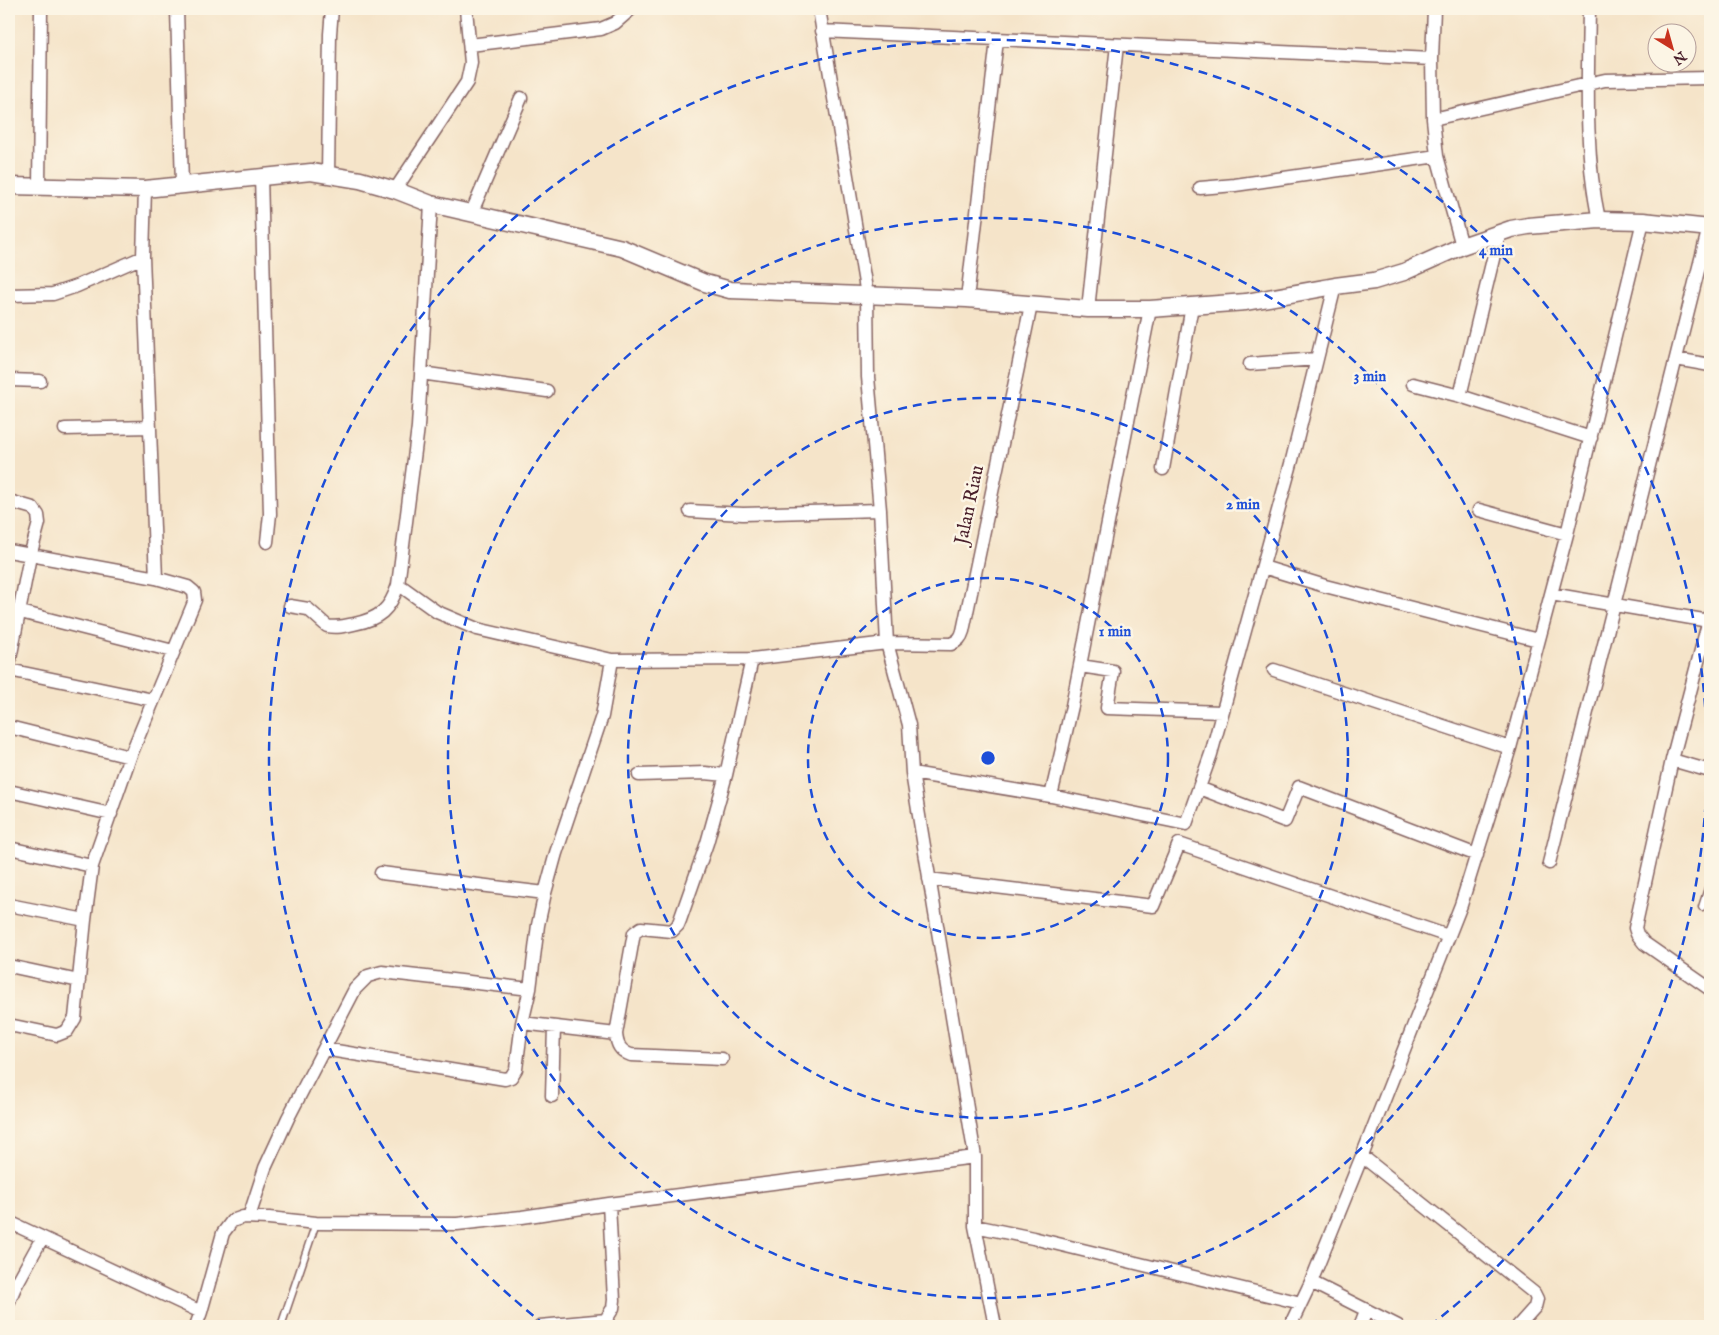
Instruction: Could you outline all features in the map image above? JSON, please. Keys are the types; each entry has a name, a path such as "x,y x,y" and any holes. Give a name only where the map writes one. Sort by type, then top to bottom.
{"street":[{"path":"39,186 41,9"},
{"path":"177,9 182,185"},
{"path":"328,174 332,9"},
{"path":"395,190 468,82 471,63 466,9"},
{"path":"470,45 601,29 615,23 631,9"},
{"path":"819,9 867,295 868,386 880,510 887,643 909,725 912,773 975,1157 975,1226 995,1326"},
{"path":"1434,9 1432,59 1433,119 1437,156 1462,246"},
{"path":"1589,9 1588,84 1592,190 1599,220"},
{"path":"822,31 1432,59"},
{"path":"967,299 997,40"},
{"path":"1088,309 1117,45"},
{"path":"1433,119 1588,84 1620,79 1710,78"},
{"path":"471,214 521,98"},
{"path":"1200,188 1234,185 1437,156"},
{"path":"9,186 145,189 311,172 360,180 395,190 430,204 622,248 705,283 730,290 967,299 1088,309 1150,309 1246,302 1382,279 1404,272 1462,246 1528,226 1599,220 1643,221 1709,227 1549,863"},
{"path":"262,176 270,504 268,542"},
{"path":"145,189 143,257 156,578"},
{"path":"290,606 308,609 327,626 345,626 378,616 386,610 394,598 398,585 418,427 430,204"},
{"path":"1290,1326 1311,1282 1362,1156 1461,905 1477,855 1510,748 1567,534 1643,221"},
{"path":"1460,396 1499,234"},
{"path":"9,295 53,294 77,286 143,257"},
{"path":"929,879 1152,906 1156,902 1211,754 1292,460 1334,286"},
{"name":"Jalan Riau","path":"398,585 437,612 477,629 612,660 752,659 887,643 951,644 961,637 1031,305"},
{"path":"1162,469 1192,306"},
{"path":"1051,796 1072,706 1150,309"},
{"path":"1250,364 1316,358"},
{"path":"1676,359 1710,365"},
{"path":"421,373 547,391"},
{"path":"9,380 40,381"},
{"path":"1413,384 1460,396 1590,438"},
{"path":"65,429 150,427"},
{"path":"9,501 33,508 38,515 39,523 14,611 9,664"},
{"path":"690,510 743,514 880,510"},
{"path":"1479,510 1567,534"},
{"path":"9,551 156,578 188,587 194,592 195,600 130,757 92,866 75,1018 67,1031 57,1035 9,1025"},
{"path":"1262,567 1326,586 1538,640"},
{"path":"1551,594 1710,618 1672,760 1635,928 1644,944 1710,989"},
{"path":"14,611 173,651"},
{"path":"722,1059 631,1055 625,1053 619,1047 616,1034 632,936 635,931 641,928 668,931 678,925 707,843 726,775 752,659"},
{"path":"324,1049 505,1079 511,1077 516,1069 522,1023 530,989 538,925 545,893 556,853 602,716 612,660"},
{"path":"1080,666 1114,672 1107,708 1222,712"},
{"path":"9,670 153,700"},
{"path":"1274,670 1510,748"},
{"path":"9,727 130,757"},
{"path":"1672,760 1710,771"},
{"path":"639,775 705,773 726,775"},
{"path":"912,773 1051,796 1186,824"},
{"path":"1199,788 1285,821 1299,787 1477,855"},
{"path":"9,791 111,814"},
{"path":"1179,844 1448,936"},
{"path":"9,848 92,866"},
{"path":"381,873 545,893"},
{"path":"9,904 85,920"},
{"path":"9,966 79,981"},
{"path":"249,1217 264,1168 358,984 374,973 382,972 530,989"},
{"path":"522,1023 616,1034"},
{"path":"552,1096 554,1027"},
{"path":"1362,1156 1534,1293 1537,1302 1535,1307 1518,1326"},
{"path":"196,1326 223,1233 232,1221 239,1218 249,1217 316,1223 457,1224 975,1157"},
{"path":"540,1326 604,1323 613,1308 609,1204"},
{"path":"9,1222 201,1312"},
{"path":"975,1226 1034,1238 1301,1303"},
{"path":"9,1300 12,1286 42,1238"},
{"path":"1311,1282 1366,1312 1398,1326"},
{"path":"1360,1326 1366,1312"}],"lane":[{"path":"1702,907 1710,882"},
{"path":"281,1326 316,1223"}]}
